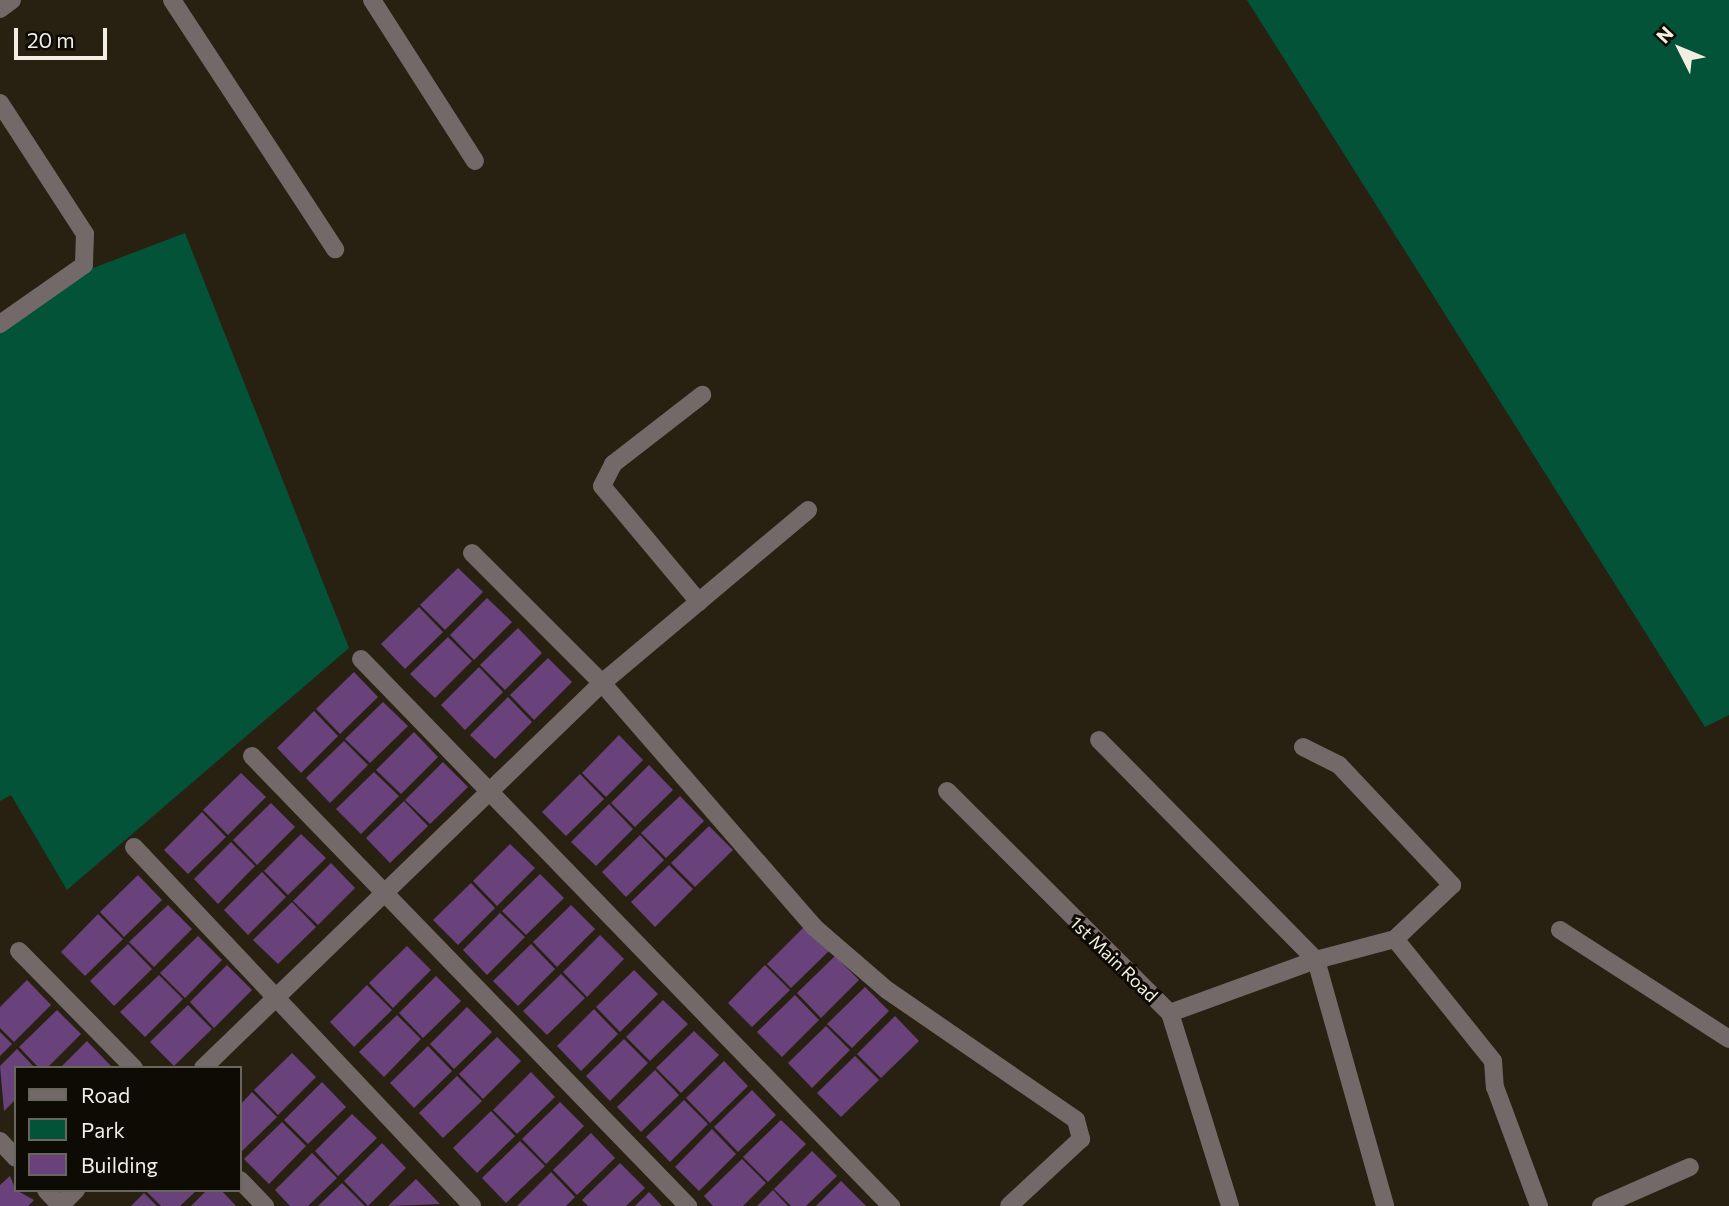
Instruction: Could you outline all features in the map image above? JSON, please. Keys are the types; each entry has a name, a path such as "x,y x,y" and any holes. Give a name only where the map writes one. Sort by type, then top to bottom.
{"street":[{"path":"0,9 12,0"},
{"path":"172,0 335,249"},
{"path":"372,0 475,161"},
{"path":"0,103 85,234 84,265 0,324"},
{"path":"699,602 602,486 613,464 702,396"},
{"path":"205,1066 602,683 808,510"},
{"path":"472,553 602,683 814,927 887,990 1076,1120 1081,1139 1009,1206"},
{"path":"361,659 891,1206"},
{"path":"1099,740 1316,960 1385,1206"},
{"path":"1170,1013 1316,960 1395,939 1451,885 1339,765 1303,747"},
{"path":"252,756 688,1206"},
{"name":"1st Main Road","path":"947,791 1170,1013 1230,1206"},
{"path":"134,847 472,1206"},
{"path":"1560,930 1729,1039"},
{"path":"1395,939 1493,1061 1495,1087 1539,1206"},
{"path":"19,950 132,1066"},
{"path":"0,1141 14,1156"},
{"path":"1601,1206 1690,1167"},
{"path":"242,1182 265,1206"},
{"path":"48,1192 61,1206 74,1192"}],"green space":[{"path":"1247,0 1729,0 1729,715 1705,727"},
{"path":"185,233 349,648 67,890 11,795 0,801 0,315 30,292"}],"building":[{"path":"458,568 483,592 445,630 420,605"},
{"path":"487,598 512,622 474,660 450,635"},
{"path":"419,607 443,632 405,669 381,644"},
{"path":"518,628 542,653 505,690 480,665"},
{"path":"448,637 472,661 435,698 410,674"},
{"path":"548,658 572,682 534,720 510,695"},
{"path":"479,667 503,692 465,730 441,705"},
{"path":"354,672 378,697 340,734 316,709"},
{"path":"508,697 532,722 495,759 470,735"},
{"path":"383,702 408,726 370,763 345,739"},
{"path":"314,711 338,736 301,773 277,748"},
{"path":"414,732 438,757 401,794 376,770"},
{"path":"619,735 643,760 606,797 582,773"},
{"path":"344,741 368,765 330,803 306,778"},
{"path":"443,762 468,787 430,824 405,800"},
{"path":"649,765 673,790 635,827 611,803"},
{"path":"374,772 399,796 361,834 336,809"},
{"path":"241,773 266,797 228,835 203,810"},
{"path":"580,774 604,799 566,836 542,812"},
{"path":"680,796 704,821 666,858 641,833"},
{"path":"404,801 428,826 390,863 366,838"},
{"path":"271,803 295,827 257,865 233,840"},
{"path":"609,804 633,829 596,866 571,842"},
{"path":"202,812 226,837 188,874 164,850"},
{"path":"709,826 733,850 695,887 671,863"},
{"path":"301,834 326,858 288,895 264,871"},
{"path":"640,835 664,860 626,897 602,872"},
{"path":"231,842 255,866 218,904 194,879"},
{"path":"510,844 535,868 497,906 473,881"},
{"path":"331,863 355,888 318,925 293,901"},
{"path":"669,865 693,889 655,927 631,902"},
{"path":"262,872 286,897 248,935 224,910"},
{"path":"540,874 564,898 526,935 502,911"},
{"path":"138,875 162,900 124,937 100,912"},
{"path":"471,883 495,908 458,945 433,920"},
{"path":"292,902 316,927 278,964 253,940"},
{"path":"168,905 192,929 154,967 129,942"},
{"path":"571,905 595,929 557,967 533,942"},
{"path":"500,913 525,937 487,975 463,950"},
{"path":"98,914 123,939 85,976 61,952"},
{"path":"805,926 829,951 791,988 767,964"},
{"path":"600,935 624,959 587,997 563,972"},
{"path":"198,936 222,960 185,998 160,973"},
{"path":"128,944 152,969 114,1006 90,981"},
{"path":"531,944 555,969 518,1006 493,981"},
{"path":"407,946 431,970 393,1008 369,983"},
{"path":"835,956 859,980 821,1018 797,993"},
{"path":"227,965 252,990 214,1028 190,1002"},
{"path":"765,965 790,990 752,1027 728,1003"},
{"path":"634,970 658,994 620,1032 596,1007"},
{"path":"561,974 585,998 547,1035 523,1011"},
{"path":"159,975 183,999 145,1037 120,1012"},
{"path":"436,976 461,1001 423,1038 399,1013"},
{"path":"27,980 51,1005 14,1042 0,1028 0,1007"},
{"path":"367,985 392,1010 354,1047 330,1022"},
{"path":"865,987 889,1011 852,1048 827,1024"},
{"path":"795,995 819,1020 782,1057 757,1032"},
{"path":"663,1000 688,1024 650,1061 626,1037"},
{"path":"188,1005 212,1029 174,1066 150,1042"},
{"path":"467,1007 492,1032 454,1069 430,1044"},
{"path":"594,1009 618,1034 581,1071 557,1046"},
{"path":"57,1010 81,1034 49,1066 37,1066 19,1047"},
{"path":"397,1015 421,1039 384,1077 359,1052"},
{"path":"895,1016 919,1041 881,1078 857,1054"},
{"path":"826,1026 850,1050 812,1088 788,1063"},
{"path":"694,1031 719,1055 681,1093 656,1068"},
{"path":"0,1032 12,1044 0,1056"},
{"path":"497,1037 521,1061 483,1099 459,1074"},
{"path":"624,1039 648,1063 610,1101 586,1076"},
{"path":"87,1041 111,1066 62,1066"},
{"path":"428,1046 452,1071 414,1108 390,1083"},
{"path":"17,1049 33,1066 14,1066 14,1101 4,1111 0,1066"},
{"path":"292,1053 316,1077 278,1115 254,1090"},
{"path":"855,1056 879,1080 841,1117 817,1093"},
{"path":"724,1061 748,1086 710,1123 686,1098"},
{"path":"655,1070 679,1095 641,1132 617,1107"},
{"path":"531,1072 555,1097 517,1134 493,1110"},
{"path":"457,1076 482,1101 443,1138 419,1113"},
{"path":"322,1082 346,1107 308,1144 284,1120"},
{"path":"752,1090 776,1115 738,1152 714,1127"},
{"path":"252,1092 277,1117 242,1151 242,1103"},
{"path":"684,1100 708,1124 670,1162 646,1137"},
{"path":"560,1102 584,1126 546,1164 522,1139"},
{"path":"491,1111 515,1136 477,1173 453,1148"},
{"path":"352,1114 377,1138 338,1176 315,1151"},
{"path":"781,1120 806,1144 768,1182 743,1157"},
{"path":"282,1122 306,1146 269,1184 244,1159"},
{"path":"712,1129 736,1154 699,1191 675,1167"},
{"path":"591,1133 615,1158 577,1195 553,1170"},
{"path":"520,1141 545,1166 506,1203 482,1178"},
{"path":"382,1143 406,1168 368,1206 344,1181"},
{"path":"812,1151 837,1176 806,1206 791,1206 774,1189"},
{"path":"312,1153 337,1178 308,1206 290,1206 275,1190"},
{"path":"742,1159 766,1183 743,1206 713,1206 704,1196"},
{"path":"620,1163 645,1188 626,1206 588,1206 582,1200"},
{"path":"551,1172 575,1197 566,1206 517,1206"},
{"path":"10,1176 14,1192 34,1200 28,1206 0,1206 0,1185"},
{"path":"416,1179 440,1204 388,1206"},
{"path":"841,1181 866,1206 816,1206"},
{"path":"342,1183 365,1206 318,1206"},
{"path":"773,1190 788,1206 757,1206"},
{"path":"147,1192 195,1192 180,1206 161,1206"},
{"path":"205,1192 223,1192 236,1206 191,1206"},
{"path":"649,1192 662,1206 635,1206"},
{"path":"144,1193 157,1206 131,1206"}]}
